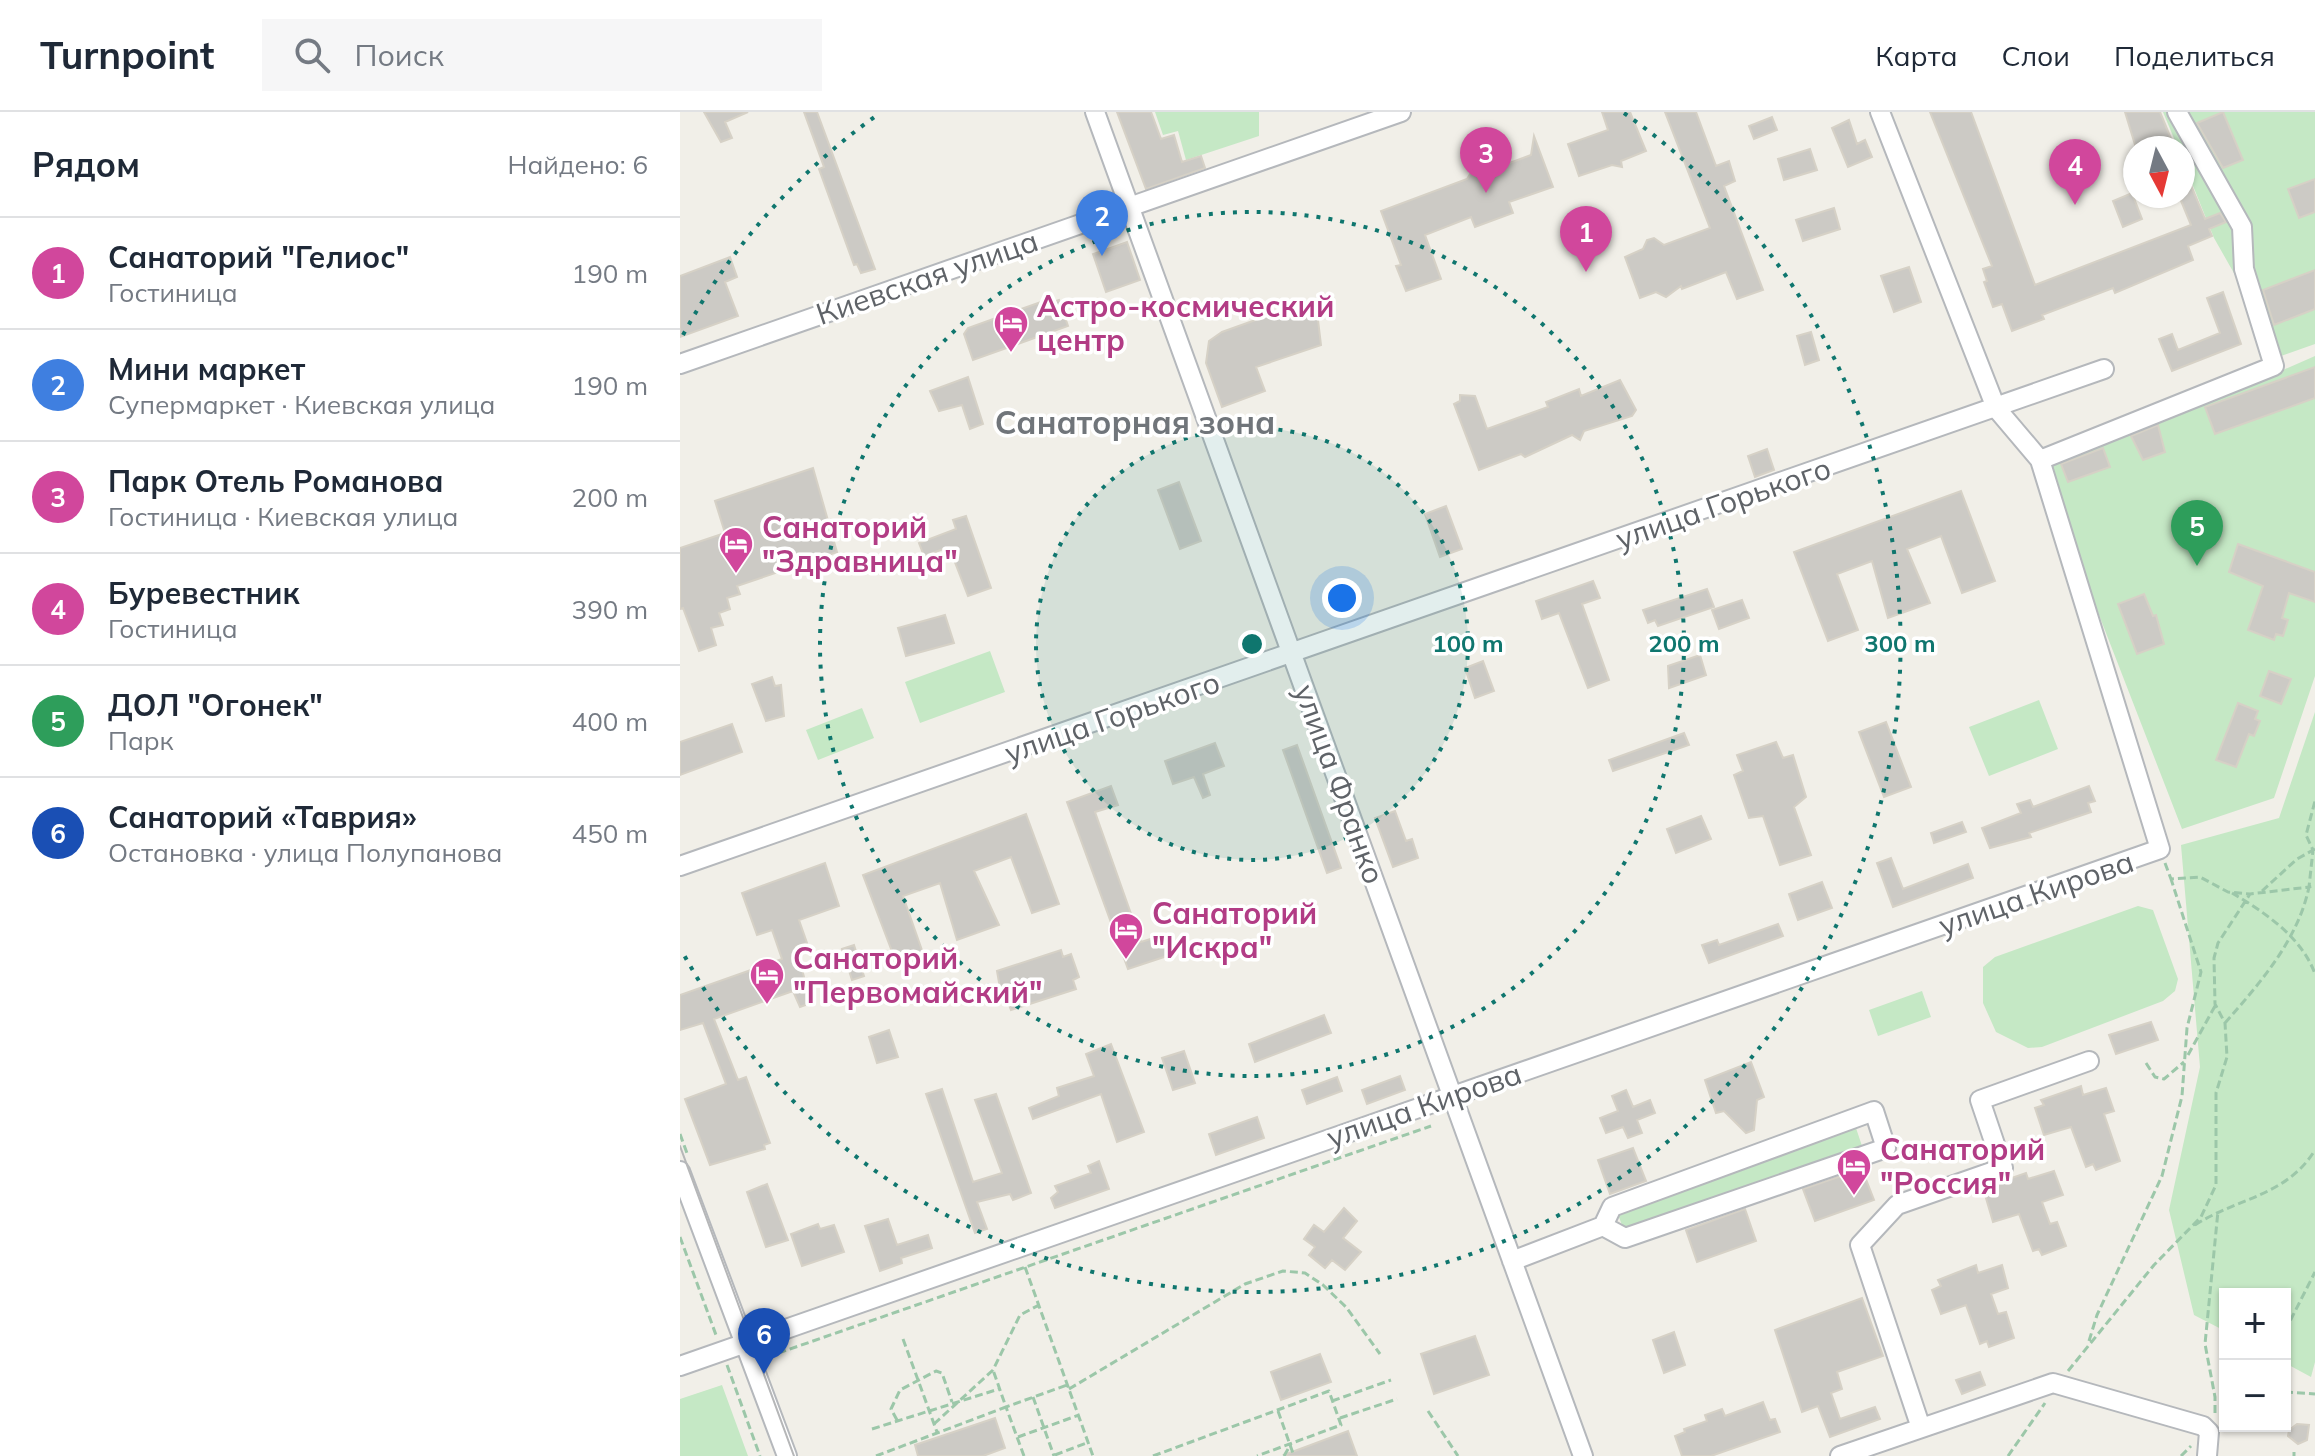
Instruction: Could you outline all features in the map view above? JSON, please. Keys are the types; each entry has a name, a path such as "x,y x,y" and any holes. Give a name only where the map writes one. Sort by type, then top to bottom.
{"street":[{"name":"улица Франко","path":"1095,112 1583,1456"},
{"name":"Киевская улица","path":"680,364 1401,112"},
{"path":"1880,112 1996,408 2040,460 2160,845"},
{"path":"2040,460 2274,366 2244,269 2242,227 2177,112"},
{"name":"улица Горького","path":"680,866 2104,369"},
{"name":"улица Кирова","path":"680,1366 2160,845"},
{"path":"1921,1428 1860,1245 1897,1205 2003,1168 1980,1100 2089,1061"},
{"path":"1512,1261 1603,1226 1612,1207 1874,1111 1886,1148 1625,1238 1603,1226"},
{"path":"680,1171 787,1456"},
{"path":"1840,1456 2058,1385 2203,1426 2209,1432 2207,1456"}],"path":[{"path":"2225,1023 2290,939 2309,887 2314,849 2306,835 2315,801"},
{"path":"2089,1343 2097,1315 2162,1176 2182,1096 2187,1028 2201,972 2160,845"},
{"path":"2259,893 2297,859 2314,849"},
{"path":"2171,879 2200,877 2274,919 2309,958 2315,974"},
{"path":"2232,893 2250,894 2315,886"},
{"path":"2146,1063 2155,1077 2164,1079 2186,1060 2213,1015 2214,958 2218,943 2250,894"},
{"path":"2192,1227 2216,1185 2216,1093 2227,1057 2225,1023 2215,1004"},
{"path":"763,1359 1431,1126"},
{"path":"2008,1456 2089,1343 2103,1332 2154,1265 2192,1227 2218,1211 2269,1193 2307,1163 2315,1150"},
{"path":"2307,1163 2315,1162"},
{"path":"2214,1423 2215,1397 2205,1344 2218,1211"},
{"path":"1025,1267 1093,1456"},
{"path":"876,1456 1068,1386 1245,1284 1283,1271 1305,1273 1323,1285 1346,1307 1380,1354"},
{"path":"2291,1319 2315,1272"},
{"path":"934,1424 993,1370 1020,1315 1039,1305"},
{"path":"903,1339 937,1432"},
{"path":"993,1370 1024,1456"},
{"path":"897,1420 891,1409 900,1390 936,1371 942,1373 952,1402"},
{"path":"1332,1401 1391,1380"},
{"path":"872,1429 999,1389"},
{"path":"1153,1456 1329,1391 1341,1425 1257,1456"},
{"path":"2291,1392 2315,1394"},
{"path":"1033,1397 1053,1456 1089,1442"},
{"path":"1338,1419 1397,1399"},
{"path":"1278,1411 1294,1456"},
{"path":"1428,1411 1458,1456"},
{"path":"1017,1437 1079,1415"},
{"path":"1284,1456 1291,1444"}],"green space":[{"path":"1155,112 1259,112 1259,136 1186,160 1178,131 1163,135"},
{"path":"2163,112 2315,112 2315,344 2281,356 2214,238 2195,191 2195,136 2173,136"},
{"path":"2315,356 2315,676 2274,798 2182,829 2037,455 2276,373"},
{"path":"990,651 1005,692 920,723 905,682"},
{"path":"2039,700 2058,749 1989,776 1969,727"},
{"path":"862,708 874,738 818,760 806,730"},
{"path":"2315,712 2315,1362 2311,1377 2291,1366 2291,1288 2219,1288 2219,1328 2194,1315 2169,1210 2200,1067 2181,845 2279,818"},
{"path":"2138,906 2153,910 2178,979 2175,991 2163,1001 2042,1047 2028,1048 1996,1032 1983,1003 1983,967 1995,957"},
{"path":"1922,991 1931,1017 1878,1036 1869,1010"},
{"path":"1856,1128 1863,1149 1625,1233 1617,1212"},
{"path":"722,1385 748,1456 680,1456 680,1399"}],"building":[{"path":"704,112 748,112 725,122 732,138 721,142"},
{"path":"804,112 817,112 875,269 861,273 857,264 854,265 819,169 824,167"},
{"path":"1117,112 1151,112 1161,139 1174,135 1182,162 1201,156 1205,168 1146,189"},
{"path":"1602,112 1630,112 1646,151 1621,161 1622,167 1612,165 1579,176 1568,144 1608,130"},
{"path":"1665,112 1696,112 1716,166 1729,161 1735,181 1724,186 1763,290 1737,299 1726,272 1682,289 1681,286 1666,297 1656,292 1640,298 1625,257 1643,249 1647,240 1654,238 1664,245 1710,228"},
{"path":"1930,112 1971,112 2035,285 2191,225 2184,208 2195,208 2195,195 2205,219 2220,213 2226,222 2209,229 2212,236 2188,246 2193,260 2115,293 2113,288 2042,315 2044,319 2012,331 2002,304 1993,307 1984,282 1987,281 1983,269 1992,266"},
{"path":"2125,112 2160,112 2170,136 2132,136"},
{"path":"2223,112 2243,160 2223,168 2197,123"},
{"path":"1772,117 1777,130 1754,139 1749,126"},
{"path":"1849,120 1857,144 1865,140 1872,157 1848,167 1832,128"},
{"path":"1534,136 1553,187 1509,202 1513,213 1475,227 1471,217 1425,235 1441,279 1406,291 1396,266 1401,265 1381,211 1467,179 1472,171 1488,171 1531,155"},
{"path":"1810,149 1817,170 1784,180 1778,159"},
{"path":"2315,179 2315,212 2299,218 2288,189"},
{"path":"2123,197 2123,208 2138,208 2142,219 2123,227 2113,201"},
{"path":"1834,208 1840,229 1803,241 1796,220"},
{"path":"1127,242 1140,280 1106,292 1093,254"},
{"path":"730,257 737,277 725,282 738,316 680,337 680,276"},
{"path":"1909,267 1921,302 1894,312 1881,276"},
{"path":"2315,270 2315,309 2274,325 2263,290"},
{"path":"2223,292 2241,344 2172,371 2159,339 2172,334 2178,350 2220,333 2207,298"},
{"path":"1052,298 1053,302 1059,300 1068,326 973,360 964,334 968,328"},
{"path":"1306,302 1309,313 1318,320 1321,345 1256,367 1265,391 1222,407 1206,363 1209,341 1222,332"},
{"path":"1811,332 1819,360 1805,365 1797,336"},
{"path":"2315,367 2315,398 2215,434 2205,407"},
{"path":"968,377 983,424 970,429 962,405 939,411 930,391"},
{"path":"1620,380 1636,410 1632,416 1584,431 1580,440 1572,435 1525,457 1521,454 1479,470 1454,404 1460,401 1460,395 1475,396 1487,429 1548,407 1546,402 1579,389 1581,396"},
{"path":"2158,425 2165,452 2143,460 2131,436"},
{"path":"2103,448 2110,467 2068,482 2061,464"},
{"path":"1767,449 1774,470 1755,477 1748,456"},
{"path":"813,468 837,552 737,586 740,594 727,598 730,609 719,613 723,625 711,628 716,645 699,651 683,608 680,609 680,548 725,533 715,501"},
{"path":"1179,482 1201,541 1180,549 1158,490"},
{"path":"1961,491 1995,581 1962,593 1941,536 1907,549 1930,603 1888,618 1872,561 1837,574 1858,630 1828,641 1794,552"},
{"path":"1446,506 1462,549 1440,557 1425,514"},
{"path":"966,516 991,588 968,596 949,547 924,556 919,543 956,529 953,520"},
{"path":"2238,544 2315,572 2315,602 2289,593 2282,618 2288,620 2283,636 2276,634 2274,640 2248,630 2263,586 2229,572"},
{"path":"1593,581 1600,598 1582,604 1609,680 1588,688 1559,613 1542,619 1536,601"},
{"path":"1707,589 1714,607 1658,626 1655,620 1648,623 1643,610"},
{"path":"2144,594 2153,616 2156,615 2164,644 2137,654 2118,604"},
{"path":"1742,600 1749,618 1719,629 1712,610"},
{"path":"945,615 954,643 906,656 898,628"},
{"path":"1700,655 1706,675 1669,688 1668,666"},
{"path":"1483,661 1494,691 1475,698 1465,668"},
{"path":"2269,671 2291,679 2281,704 2260,696"},
{"path":"772,677 775,686 781,685 784,716 766,721 752,684"},
{"path":"2238,703 2258,711 2255,719 2260,721 2254,736 2249,734 2236,767 2216,760"},
{"path":"1886,722 1911,787 1884,797 1859,732"},
{"path":"732,724 742,752 680,775 680,742"},
{"path":"1684,733 1689,745 1613,771 1609,760"},
{"path":"1776,742 1783,758 1793,755 1806,797 1794,807 1811,855 1780,865 1763,816 1749,818 1734,775 1743,771 1737,755"},
{"path":"1215,743 1224,766 1203,774 1210,795 1203,798 1194,777 1173,784 1165,761"},
{"path":"1297,745 1341,868 1327,873 1283,750"},
{"path":"1111,786 1118,805 1095,812 1141,942 1166,934 1173,954 1128,969 1067,802"},
{"path":"2089,786 2095,801 2088,803 2091,812 2029,833 2031,837 1990,848 1982,828 2021,813 2017,804 2030,800 2033,807"},
{"path":"1395,811 1406,841 1412,839 1418,858 1393,867 1375,818"},
{"path":"1026,814 1059,904 1032,913 1011,857 974,871 999,925 957,940 940,883 903,896 923,953 896,962 863,875"},
{"path":"1701,816 1711,839 1676,853 1667,829"},
{"path":"1962,822 1966,832 1934,843 1931,833"},
{"path":"1891,858 1903,889 1968,864 1973,878 1893,907 1877,863"},
{"path":"825,863 839,906 799,920 807,943 796,947 811,1003 800,1007 793,991 714,1019 738,1080 746,1077 770,1143 764,1145 765,1149 710,1165 685,1099 726,1084 703,1023 680,1030 680,995 782,959 772,930 757,935 742,893"},
{"path":"1822,882 1832,908 1798,920 1789,894"},
{"path":"1778,924 1783,936 1709,963 1702,945 1717,940 1719,945"},
{"path":"854,945 864,976 852,980 842,949"},
{"path":"1061,950 1063,957 1071,954 1079,977 1073,980 1076,989 1011,1010 1004,992 1001,994 997,971"},
{"path":"1324,1015 1331,1033 1255,1062 1249,1044"},
{"path":"2151,1022 2158,1040 2116,1054 2109,1035"},
{"path":"889,1030 898,1057 877,1063 869,1037"},
{"path":"1111,1044 1144,1132 1117,1142 1101,1094 1033,1119 1029,1108 1059,1096 1057,1088 1094,1076 1086,1054"},
{"path":"1184,1051 1195,1083 1173,1090 1162,1058"},
{"path":"1751,1062 1764,1097 1757,1100 1754,1130 1746,1133 1724,1111 1716,1113 1705,1080"},
{"path":"1400,1076 1405,1090 1367,1104 1362,1090"},
{"path":"1337,1077 1342,1091 1307,1104 1302,1090"},
{"path":"2081,1086 2083,1095 2106,1088 2114,1111 2104,1114 2120,1161 2096,1170 2093,1164 2086,1167 2071,1127 2044,1135 2035,1108 2044,1105 2041,1100"},
{"path":"942,1089 973,1182 1002,1173 975,1100 996,1094 1031,1193 1013,1200 1010,1194 977,1202 987,1229 975,1233 926,1094"},
{"path":"1626,1090 1633,1107 1650,1100 1655,1113 1637,1120 1642,1133 1628,1138 1623,1127 1606,1133 1600,1118 1618,1111 1612,1096"},
{"path":"1257,1117 1264,1138 1216,1155 1209,1134"},
{"path":"1633,1148 1646,1181 1610,1194 1598,1160"},
{"path":"1099,1161 1109,1189 1055,1208 1051,1198 1058,1192 1055,1186 1091,1173 1088,1166"},
{"path":"1862,1169 1874,1200 1815,1221 1803,1189"},
{"path":"2054,1171 2063,1195 2042,1202 2050,1224 2057,1222 2066,1246 2042,1255 2039,1249 2033,1251 2019,1214 1993,1222 1983,1188 2026,1173 2028,1179"},
{"path":"767,1184 788,1240 766,1247 747,1192"},
{"path":"1344,1208 1357,1221 1343,1238 1361,1252 1345,1270 1332,1260 1325,1268 1309,1255 1315,1247 1304,1239 1314,1225 1324,1232"},
{"path":"1745,1209 1756,1241 1697,1262 1686,1230"},
{"path":"888,1219 897,1245 928,1235 932,1248 901,1258 902,1263 880,1271 865,1226"},
{"path":"818,1224 820,1229 834,1225 844,1252 802,1266 791,1234"},
{"path":"1976,1265 1978,1273 2002,1265 2008,1288 1991,1294 1998,1314 2006,1312 2014,1338 1989,1347 1987,1341 1980,1344 1966,1305 1941,1314 1932,1290 1941,1286 1938,1280"},
{"path":"1862,1298 1883,1356 1837,1372 1842,1389 1831,1393 1840,1419 1875,1407 1880,1419 1830,1437 1818,1406 1802,1412 1775,1330"},
{"path":"1674,1332 1685,1365 1664,1373 1653,1340"},
{"path":"1475,1336 1489,1375 1434,1394 1421,1354"},
{"path":"1320,1354 1331,1382 1281,1400 1271,1372"},
{"path":"1980,1372 1985,1385 1962,1394 1956,1380"},
{"path":"1763,1402 1770,1420 1775,1419 1780,1432 1711,1456 1682,1456 1675,1436 1685,1432 1684,1429 1707,1421 1705,1415 1722,1409 1725,1416"},
{"path":"995,1418 1005,1448 983,1456 918,1456 915,1445"},
{"path":"2297,1424 2309,1425 2307,1440 2298,1444 2288,1436"},
{"path":"1348,1431 1357,1456 1284,1455"}],"tram line":[{"path":"680,1146 794,1456"}],"place":[{"name":"Парк Отель Романова","path":"1486,193"},
{"name":"Буревестник","path":"2075,205"},
{"name":"Мини маркет","path":"1102,256"},
{"name":"Санаторий \"Гелиос\"","path":"1586,272"},
{"name":"Астро-космический центр","path":"1011,354"},
{"name":"ДОЛ \"Огонек\"","path":"2197,566"},
{"name":"Санаторий \"Здравница\"","path":"736,575"},
{"name":"Санаторий \"Искра\"","path":"1126,961"},
{"name":"Санаторий \"Первомайский\"","path":"767,1006"},
{"name":"Санаторий \"Россия\"","path":"1854,1197"},
{"name":"Санаторий «Таврия»","path":"764,1374"}],"district":[{"name":"Санаторная зона","path":"1135,422"}]}
